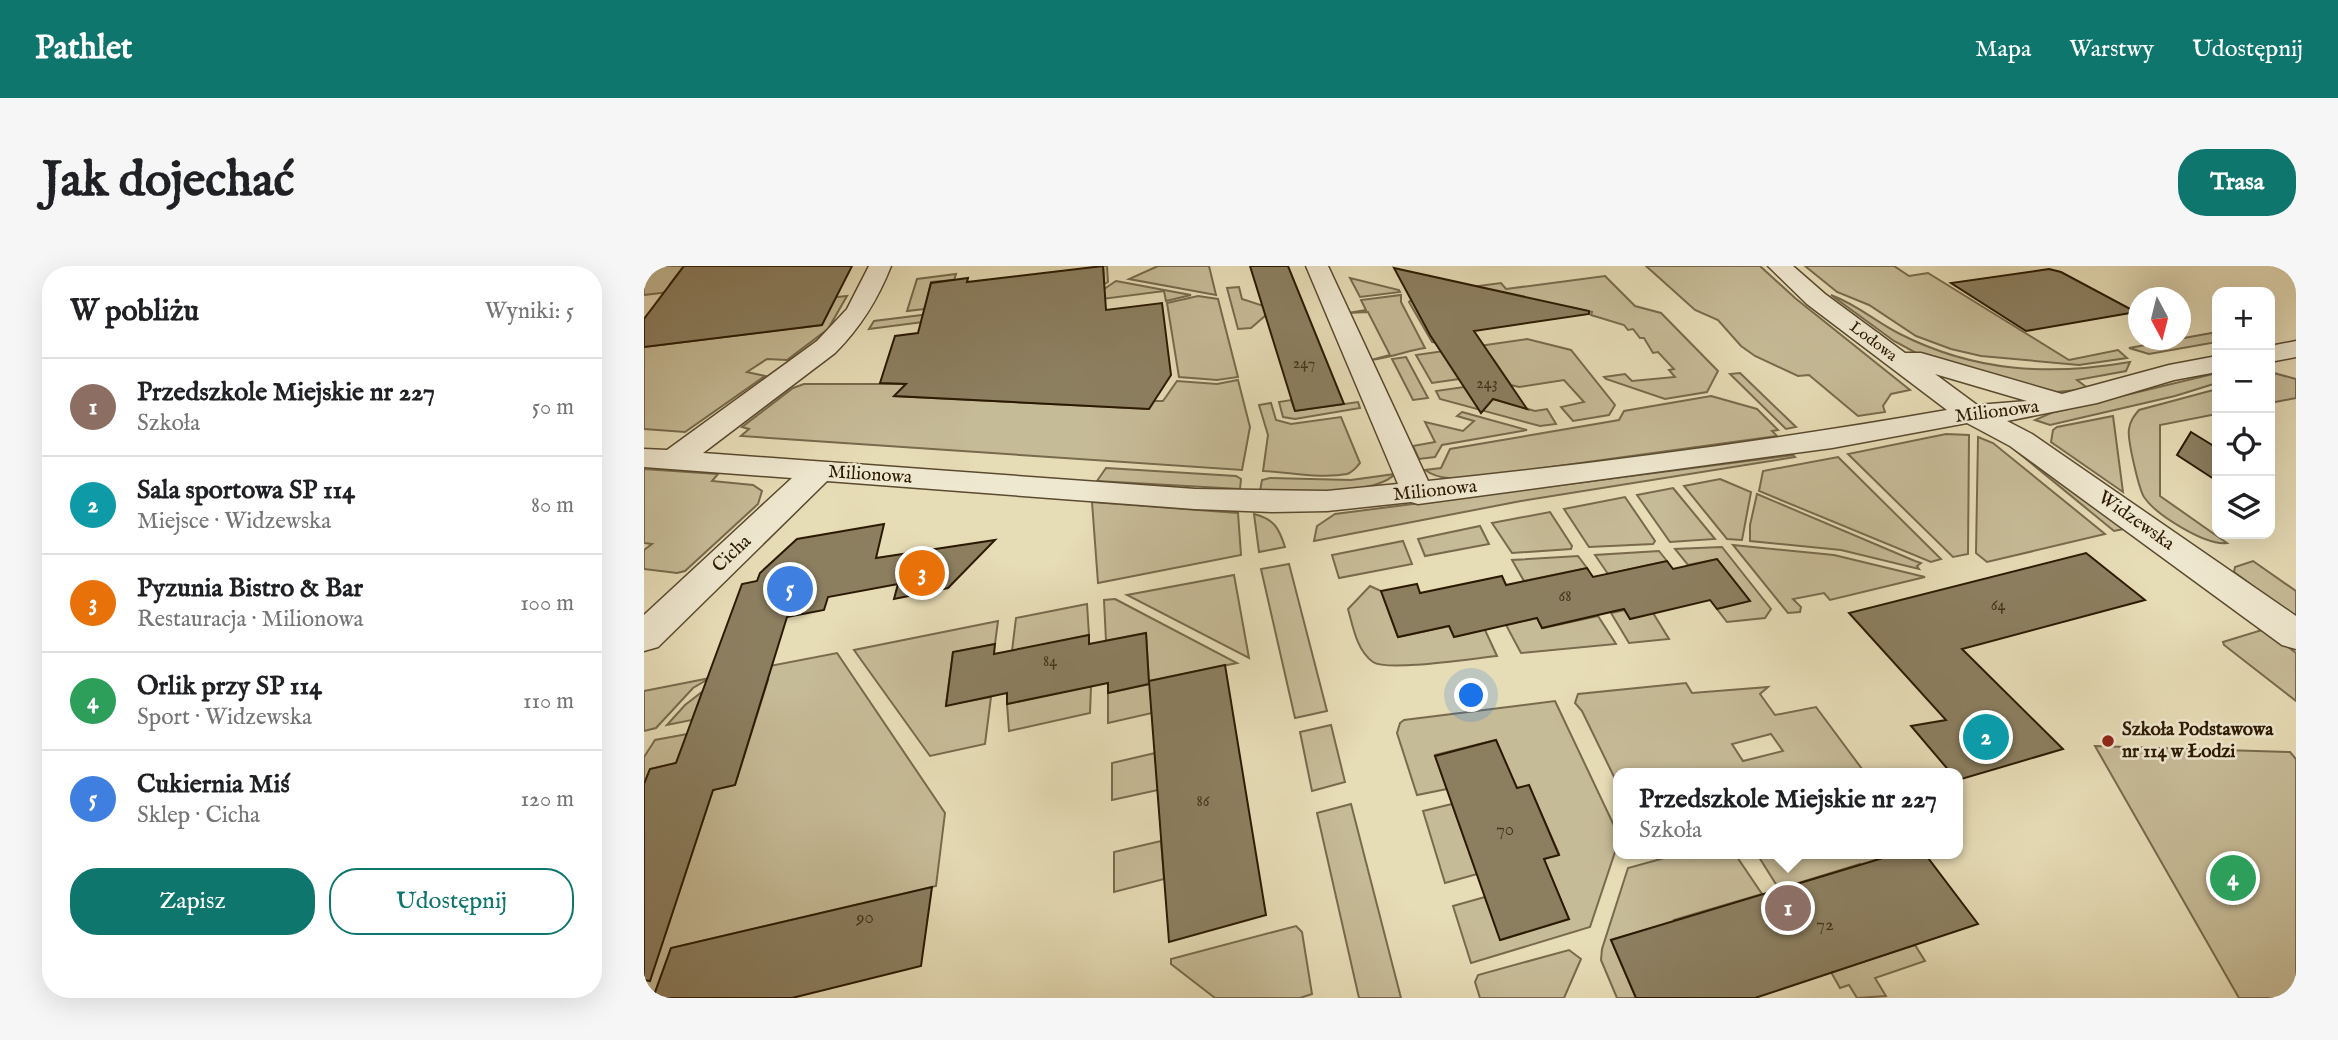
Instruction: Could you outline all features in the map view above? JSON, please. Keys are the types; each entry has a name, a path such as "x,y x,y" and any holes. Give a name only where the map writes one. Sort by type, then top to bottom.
{"street":[{"path":"659,459 826,347 849,327 864,306 880,266"},
{"path":"1317,266 1418,494"},
{"name":"Lodowa","path":"1779,266 1816,299 1970,414"},
{"path":"1883,350 2029,394 2066,402"},
{"name":"Milionowa","path":"659,459 1248,501 1297,502 1418,494 1808,443 1970,414 2015,412 2066,402 2169,373 2212,365"},
{"name":"Widzewska","path":"1970,414 2021,440 2296,635"},
{"name":"Cicha","path":"644,638 819,471"}],"shaded area":[{"path":"644,266 689,266 683,267 670,284 687,290 644,295"},
{"path":"1103,266 1107,266 1108,282 1094,290 907,311 917,279 956,274 954,280 931,282 927,300 1104,279"},
{"path":"1158,266 1209,266 1216,295 1129,279"},
{"path":"1646,266 1760,266 1795,298 1910,390 1891,394 1883,406 1885,412 1858,416 1809,375 1798,376 1755,356 1741,346 1718,320 1695,310"},
{"path":"1805,266 1894,266 1909,276 1928,273 2069,360 2118,350 2127,358 2079,365 1981,356 1951,349 1916,336 1869,305 1837,292"},
{"path":"1605,276 1635,306 1661,313 1718,371 1707,392 1665,399 1606,379 1604,377 1625,374 1632,381 1675,377 1669,370 1674,369 1658,352 1653,353 1644,338 1640,338 1633,329 1628,330 1624,325 1591,315 1592,312 1570,307 1567,310 1524,305 1444,345 1432,342 1409,302 1418,294 1501,283 1506,289"},
{"path":"1350,278 1399,290 1400,292 1360,297"},
{"path":"1116,281 1191,295 1166,301 1164,291 869,329 874,321 1098,293"},
{"path":"1239,287 1242,299 1273,309 1251,328 1238,329 1227,288"},
{"path":"1401,295 1401,302 1425,348 1371,360 1390,355 1368,312 1348,313 1366,310 1361,300"},
{"path":"1831,295 1928,347 1984,363 2070,369 2130,362 2126,371 2077,380 2089,389 2056,392 1918,354 1894,341"},
{"path":"847,296 828,329 787,360 767,359 747,372 765,376 685,432 644,429 644,347 821,325 831,306 809,300"},
{"path":"1198,296 1218,299 1238,377 1217,380 1179,377 1167,303"},
{"path":"2212,333 2212,343 2191,347 2191,337"},
{"path":"1527,339 1571,350 1615,405 1609,415 1573,421 1561,407 1584,402 1564,380 1519,387 1511,385 1493,359 1473,363 1459,379 1432,383 1416,355"},
{"path":"2136,350 2172,350 2149,354"},
{"path":"1406,357 1428,398 1413,400 1392,359"},
{"path":"1740,373 1796,427 1786,429 1730,374"},
{"path":"2275,373 2296,379 2296,398 2275,402"},
{"path":"2212,374 2212,385 2175,396 2050,425 2035,420 2051,413"},
{"path":"1238,380 1250,427 1242,470 741,436 749,429 742,427 793,388 804,384 906,384 895,396 1149,409 1154,401 1163,401 1177,381 1217,384"},
{"path":"1464,387 1468,392 1535,411 1547,409 1556,424 1540,426 1440,399 1436,391"},
{"path":"2212,390 2212,415 2160,425 2160,496 2212,532 2212,539 2221,539 2227,543 2207,540 2182,528 2159,512 2144,497 2129,434 2131,421 2139,410"},
{"path":"1711,396 1757,409 1778,430 1772,431 1777,436 1486,476 1447,478 1425,470 1441,468 1450,449 1619,420 1624,411"},
{"path":"1291,400 1295,411 1358,402 1360,408 1295,419 1283,417 1279,402"},
{"path":"1271,403 1276,420 1291,424 1341,417 1360,463 1349,473 1337,475 1316,476 1263,471 1268,435 1259,405"},
{"path":"1462,412 1527,430 1442,445 1435,457 1419,459 1413,446 1435,442 1425,422 1463,431 1474,421 1457,416"},
{"path":"2113,416 2123,492 2051,442 2053,430 2057,427"},
{"path":"1946,434 1969,435 1968,554 1953,557 1848,454"},
{"path":"1978,437 1993,443 2105,534 1987,562 1976,553"},
{"path":"2015,450 2129,528 2114,531"},
{"path":"1793,455 1795,457 1521,501 1314,541 1317,526 1335,514"},
{"path":"1838,457 1941,559 1931,562 1759,491 1763,471"},
{"path":"1106,468 1236,476 1241,479 1240,489 1097,481"},
{"path":"644,469 718,474 712,481 753,485 762,491 758,504 685,571 677,573 644,569 644,550 652,544 644,543"},
{"path":"1395,474 1384,481 1351,489 1311,492 1260,491 1262,480 1270,478 1351,480"},
{"path":"1720,479 1751,492 1742,540 1727,539 1684,486"},
{"path":"1673,488 1715,539 1670,542 1637,495"},
{"path":"1757,494 1921,563 1917,566 1919,569 1841,550 1750,541 1750,525"},
{"path":"1625,497 1655,541 1653,544 1589,547 1564,509"},
{"path":"1092,502 1238,513 1241,555 1098,583"},
{"path":"1550,512 1572,546 1571,549 1512,553 1492,523"},
{"path":"1254,514 1275,525 1285,547 1259,552"},
{"path":"1480,526 1489,544 1425,556 1418,539"},
{"path":"1403,541 1412,564 1339,578 1332,555"},
{"path":"1733,545 1834,555 1925,577 1830,600 1824,593 1793,599 1801,607 1800,612 1788,613"},
{"path":"1722,547 1771,609 1765,618 1727,622 1717,609 1750,601 1717,559 1688,565 1675,549"},
{"path":"1659,551 1667,561 1608,574 1595,555"},
{"path":"1578,556 1587,568 1524,581 1512,560"},
{"path":"2253,561 2296,591 2296,618 2234,572 2235,567"},
{"path":"1289,564 1327,711 1295,718 1261,569"},
{"path":"1234,575 1249,658 1127,595"},
{"path":"1370,586 1381,591 1398,637 1449,626 1485,630 1497,656 1396,666 1373,662 1359,645 1348,609"},
{"path":"1115,599 1237,663 1149,681 1146,633 1106,641 1104,600"},
{"path":"1087,604 1089,635 1012,651 1016,618"},
{"path":"1625,610 1653,613 1669,639 1629,643 1611,613"},
{"path":"1598,616 1616,644 1521,653 1506,625 1537,618 1543,628"},
{"path":"998,621 995,644 953,652 946,705 991,697 985,744 930,756 854,650"},
{"path":"2265,629 2296,653 2296,701 2224,645 2223,642"},
{"path":"837,653 945,813 936,886 671,948 653,998 644,998 644,941 665,935 713,790 735,785 768,680 702,693 692,720 667,725 685,705 724,675"},
{"path":"710,678 693,688 656,728 644,731 644,691"},
{"path":"1686,683 1692,693 1768,687 1760,694 1775,715 1816,707 1861,768 1613,768 1613,775 1582,711 1575,703 1578,694","holes":["1771,734 1783,751 1743,761 1732,744"]},
{"path":"1150,684 1152,713 1108,723 1108,693"},
{"path":"1091,686 1090,713 1009,731 1007,704"},
{"path":"1555,701 1613,823 1613,858 1590,927 1471,963 1453,906 1485,897 1501,940 1569,919 1552,879 1530,863 1559,854 1529,786 1504,792 1509,771 1496,740 1435,755 1447,789 1417,795 1397,733 1404,720"},
{"path":"1331,725 1345,782 1312,791 1300,732"},
{"path":"687,734 676,763 650,769 644,784 644,757 655,740"},
{"path":"2095,746 2290,752 2296,759 2296,998 2239,998"},
{"path":"1155,753 1158,790 1112,800 1112,763"},
{"path":"1351,804 1401,998 1359,998 1317,813"},
{"path":"1452,804 1477,874 1445,883 1423,811"},
{"path":"1161,841 1164,879 1114,892 1114,852"},
{"path":"1661,859 1738,859 1762,894 1674,920 1683,939 1655,927 1611,940 1636,998 1617,998 1601,960 1602,949 1628,868"},
{"path":"1760,859 1879,859 1891,876 1873,882 1860,864 1779,889"},
{"path":"1296,926 1302,932 1312,994 1300,998 1215,998 1171,964 1171,959"},
{"path":"1915,945 1925,961 1875,978 1886,996 1857,998 1849,985 1840,988 1831,972"},
{"path":"1569,950 1581,959 1564,998 1480,998 1475,982 1478,975"}],"building":[{"path":"684,266 852,266 822,325 644,347 644,319"},
{"path":"1103,266 1106,310 1162,303 1171,375 1149,409 894,396 906,384 880,383 895,336 918,333 931,283 968,278 967,282"},
{"path":"1250,266 1288,266 1344,404 1295,411"},
{"path":"1394,268 1589,311 1589,314 1474,331 1527,409 1493,399 1481,413 1430,335"},
{"path":"2049,269 2061,272 2128,308 2128,313 2026,331 1951,283"},
{"path":"2191,432 2212,445 2212,478 2177,455"},
{"path":"884,524 876,558 995,540 948,588 894,599 898,584 828,597 824,610 787,617 735,785 713,790 650,981 644,980 644,784 650,769 676,763 742,584 757,581 760,573 797,539"},
{"path":"2086,553 2145,600 1962,649 2063,749 1963,779 1963,768 1947,768 1911,726 1946,720 1849,613"},
{"path":"1717,559 1750,601 1717,609 1710,600 1630,619 1624,609 1542,628 1537,618 1454,637 1449,626 1398,637 1381,591 1417,584 1420,593 1502,576 1506,585 1587,568 1593,577 1667,561 1673,569"},
{"path":"1146,633 1149,684 1108,693 1108,683 1007,704 1007,693 946,706 953,652 995,644 994,654 1089,635 1089,644"},
{"path":"1225,665 1266,915 1169,942 1149,681"},
{"path":"1496,740 1517,788 1529,785 1559,855 1544,859 1569,919 1500,940 1435,756"},
{"path":"1879,859 1929,859 1978,924 1755,998 1636,998 1611,940"},
{"path":"932,887 921,966 792,998 653,998 671,948"}],"place":[{"name":"Pyzunia Bistro & Bar","path":"922,573"},
{"name":"Cukiernia Miś","path":"790,589"},
{"name":"Sala sportowa SP 114","path":"1986,737"},
{"name":"Szkoła Podstawowa nr 114 w Łodzi","path":"2108,741"},
{"name":"Orlik przy SP 114","path":"2233,878"},
{"name":"Przedszkole Miejskie nr 227","path":"1788,908"}]}
